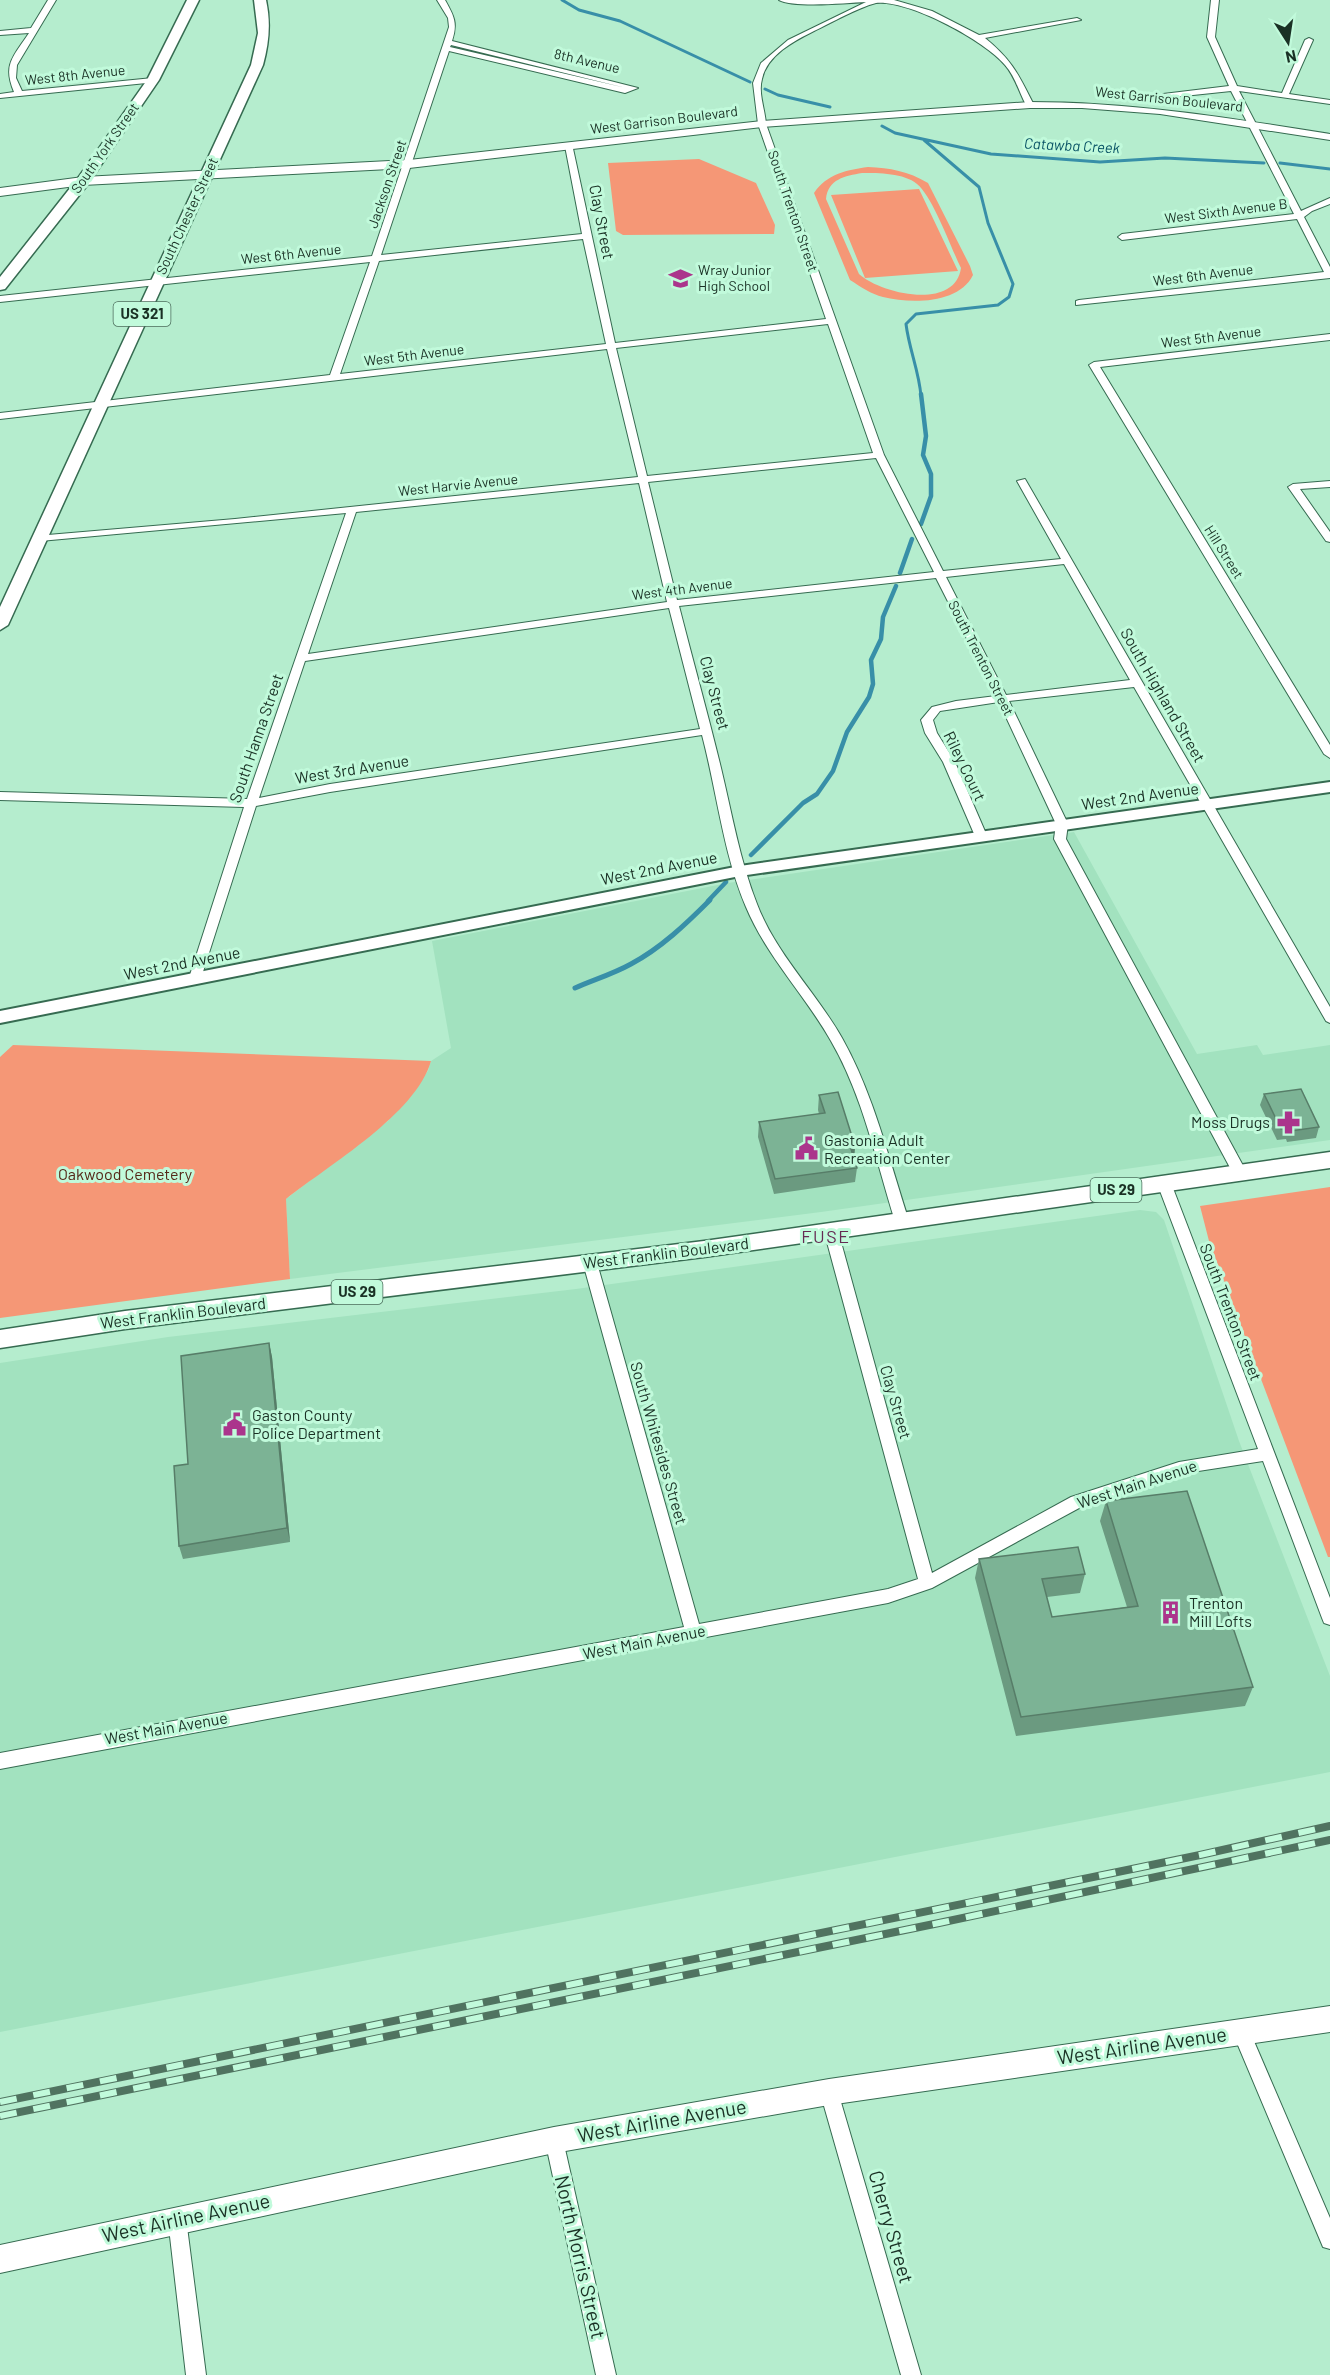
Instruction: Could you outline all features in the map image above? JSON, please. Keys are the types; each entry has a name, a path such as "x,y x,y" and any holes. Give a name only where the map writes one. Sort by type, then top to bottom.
{"main road":[{"name":"South York Street","path":"0,286 83,181 153,80 193,0"},
{"name":"South Chester Street","path":"0,625 257,65 264,42 266,19 260,0"},
{"name":"West Garrison Boulevard","path":"0,192 83,181 409,164 762,124 1030,105 1136,108 1330,137"},
{"name":"West Franklin Boulevard","path":"0,1339 147,1317 831,1231 1330,1160"},
{"name":"West Airline Avenue","path":"0,2259 177,2219 554,2140 829,2092 1330,2019"}],"street":[{"path":"19,94 12,78 13,65 52,0"},
{"name":"Jackson Street","path":"334,378 409,164 453,27 452,18 441,0"},
{"path":"783,0 877,0 915,8 980,38 1010,65 1030,105"},
{"name":"South Trenton Street","path":"877,0 808,33 769,57 760,70 757,80 762,124 879,455 938,575 1004,699 1062,824 1060,839 1240,1173"},
{"path":"1215,0 1211,37 1251,124 1300,199 1300,216 1330,274"},
{"path":"980,38 1077,20"},
{"path":"0,33 34,30"},
{"path":"1285,95 1309,40"},
{"name":"8th Avenue","path":"447,45 634,88 625,91 447,45"},
{"name":"West 8th Avenue","path":"0,96 153,80"},
{"path":"1155,97 1233,88 1330,102"},
{"name":"Clay Street","path":"569,146 585,236 610,346 672,604 707,731 740,871 755,914 765,934 828,1026 847,1059 860,1091 902,1221"},
{"name":"West Sixth Avenue B","path":"1300,199 1330,200"},
{"name":"West Sixth Avenue B","path":"1122,237 1300,216 1309,209 1330,200"},
{"name":"West 6th Avenue","path":"0,299 585,236"},
{"name":"West 6th Avenue","path":"1079,303 1330,274"},
{"name":"West 5th Avenue","path":"0,416 831,321"},
{"name":"West 5th Avenue","path":"1094,365 1330,337"},
{"name":"Hill Street","path":"1094,365 1330,754"},
{"name":"West Harvie Avenue","path":"40,538 352,510 879,455"},
{"name":"South Highland Street","path":"1022,481 1135,683 1330,1018"},
{"path":"1330,484 1293,487 1330,539"},
{"name":"South Hanna Street","path":"195,978 251,803 352,510"},
{"name":"West 4th Avenue","path":"302,658 672,604 1067,561"},
{"path":"1004,699 1135,683"},
{"name":"Riley Court","path":"981,836 949,762 931,733 927,720 936,709 956,704 1004,699"},
{"name":"West 3rd Avenue","path":"0,796 251,803 330,788 707,731"},
{"name":"West 2nd Avenue","path":"0,1017 740,871 1330,787"},
{"name":"South Trenton Street","path":"1164,1183 1330,1618"},
{"name":"Clay Street","path":"831,1231 927,1582"},
{"name":"South Whitesides Street","path":"590,1263 694,1632"},
{"name":"West Main Avenue","path":"0,1761 165,1728 888,1596 927,1582 1086,1498 1179,1468 1266,1454"},
{"path":"1241,2031 1330,2240"},
{"name":"Cherry Street","path":"829,2092 910,2375"},
{"name":"North Morris Street","path":"554,2140 606,2375"},
{"path":"177,2219 196,2375"}],"shaded area":[{"path":"1074,832 1197,1054 1257,1045 1263,1055 1330,1045 1330,1140 821,1212 290,1279 286,1199 388,1121 428,1071 431,1061 451,1048 432,941 728,883"},
{"path":"1140,1210 1156,1212 1164,1220 1239,1441 1330,1676 1330,1772 0,2032 0,1363 168,1337 576,1289"}],"green space":[{"path":"699,159 756,183 775,225 774,234 623,235 616,231 608,163"},
{"path":"868,167 899,171 928,183 973,275 957,292 933,300 907,301 879,296 850,280 814,193 831,177","holes":["862,173 891,174 912,180 923,191 941,223 961,268 956,281 946,290 916,295 899,292 883,288 859,274 826,199 830,187 838,180"]},
{"path":"919,189 958,271 865,278 831,195"},
{"name":"Oakwood Cemetery","path":"13,1045 431,1061 422,1081 390,1119 286,1199 290,1279 0,1318 0,1057"},
{"path":"1330,1187 1330,1557 1328,1557 1209,1241 1200,1206"}],"building":[{"path":"1301,1089 1319,1127 1291,1131 1289,1128 1281,1129 1264,1094"},
{"name":"Gastonia Adult Recreation Center","path":"838,1092 855,1146 850,1146 857,1168 775,1179 759,1122 825,1113 819,1095"},
{"name":"Gaston County Police Department","path":"269,1343 287,1528 179,1546 174,1466 188,1464 181,1356"},
{"name":"Trenton Mill Lofts","path":"1187,1491 1253,1687 1021,1717 979,1559 1078,1547 1085,1574 1042,1579 1052,1617 1138,1606 1106,1501"}],"waterway":[{"name":"Catawba Creek","path":"562,0 579,10 620,21 750,82"},
{"name":"Catawba Creek","path":"765,89 778,95 830,107"},
{"name":"Catawba Creek","path":"882,126 895,133 991,154 1100,162 1165,158 1264,163"},
{"path":"921,396 906,324 916,314 998,305 1009,297 1013,284 988,223 979,187 924,140"},
{"name":"Catawba Creek","path":"1280,163 1330,169"},
{"path":"921,394 926,436 923,455 931,474 931,496 921,524"},
{"path":"900,573 912,539"},
{"path":"751,855 803,803 817,794 833,771 847,732 869,697 873,684 871,660 881,639 883,617 896,586"},
{"path":"708,901 726,882"},
{"path":"575,988 617,971 653,951 710,900"}],"railway":[{"path":"0,2102 1200,1855 1330,1826"},
{"path":"0,2116 939,1923 1330,1840"}],"place":[{"name":"Wray Junior High School","path":"680,278"},
{"name":"Moss Drugs","path":"1288,1122"},
{"name":"Gastonia Adult Recreation Center","path":"806,1149"},
{"name":"Gaston County Police Department","path":"234,1424"},
{"name":"Trenton Mill Lofts","path":"1171,1612"}],"district":[{"name":"FUSE","path":"826,1237"}]}
